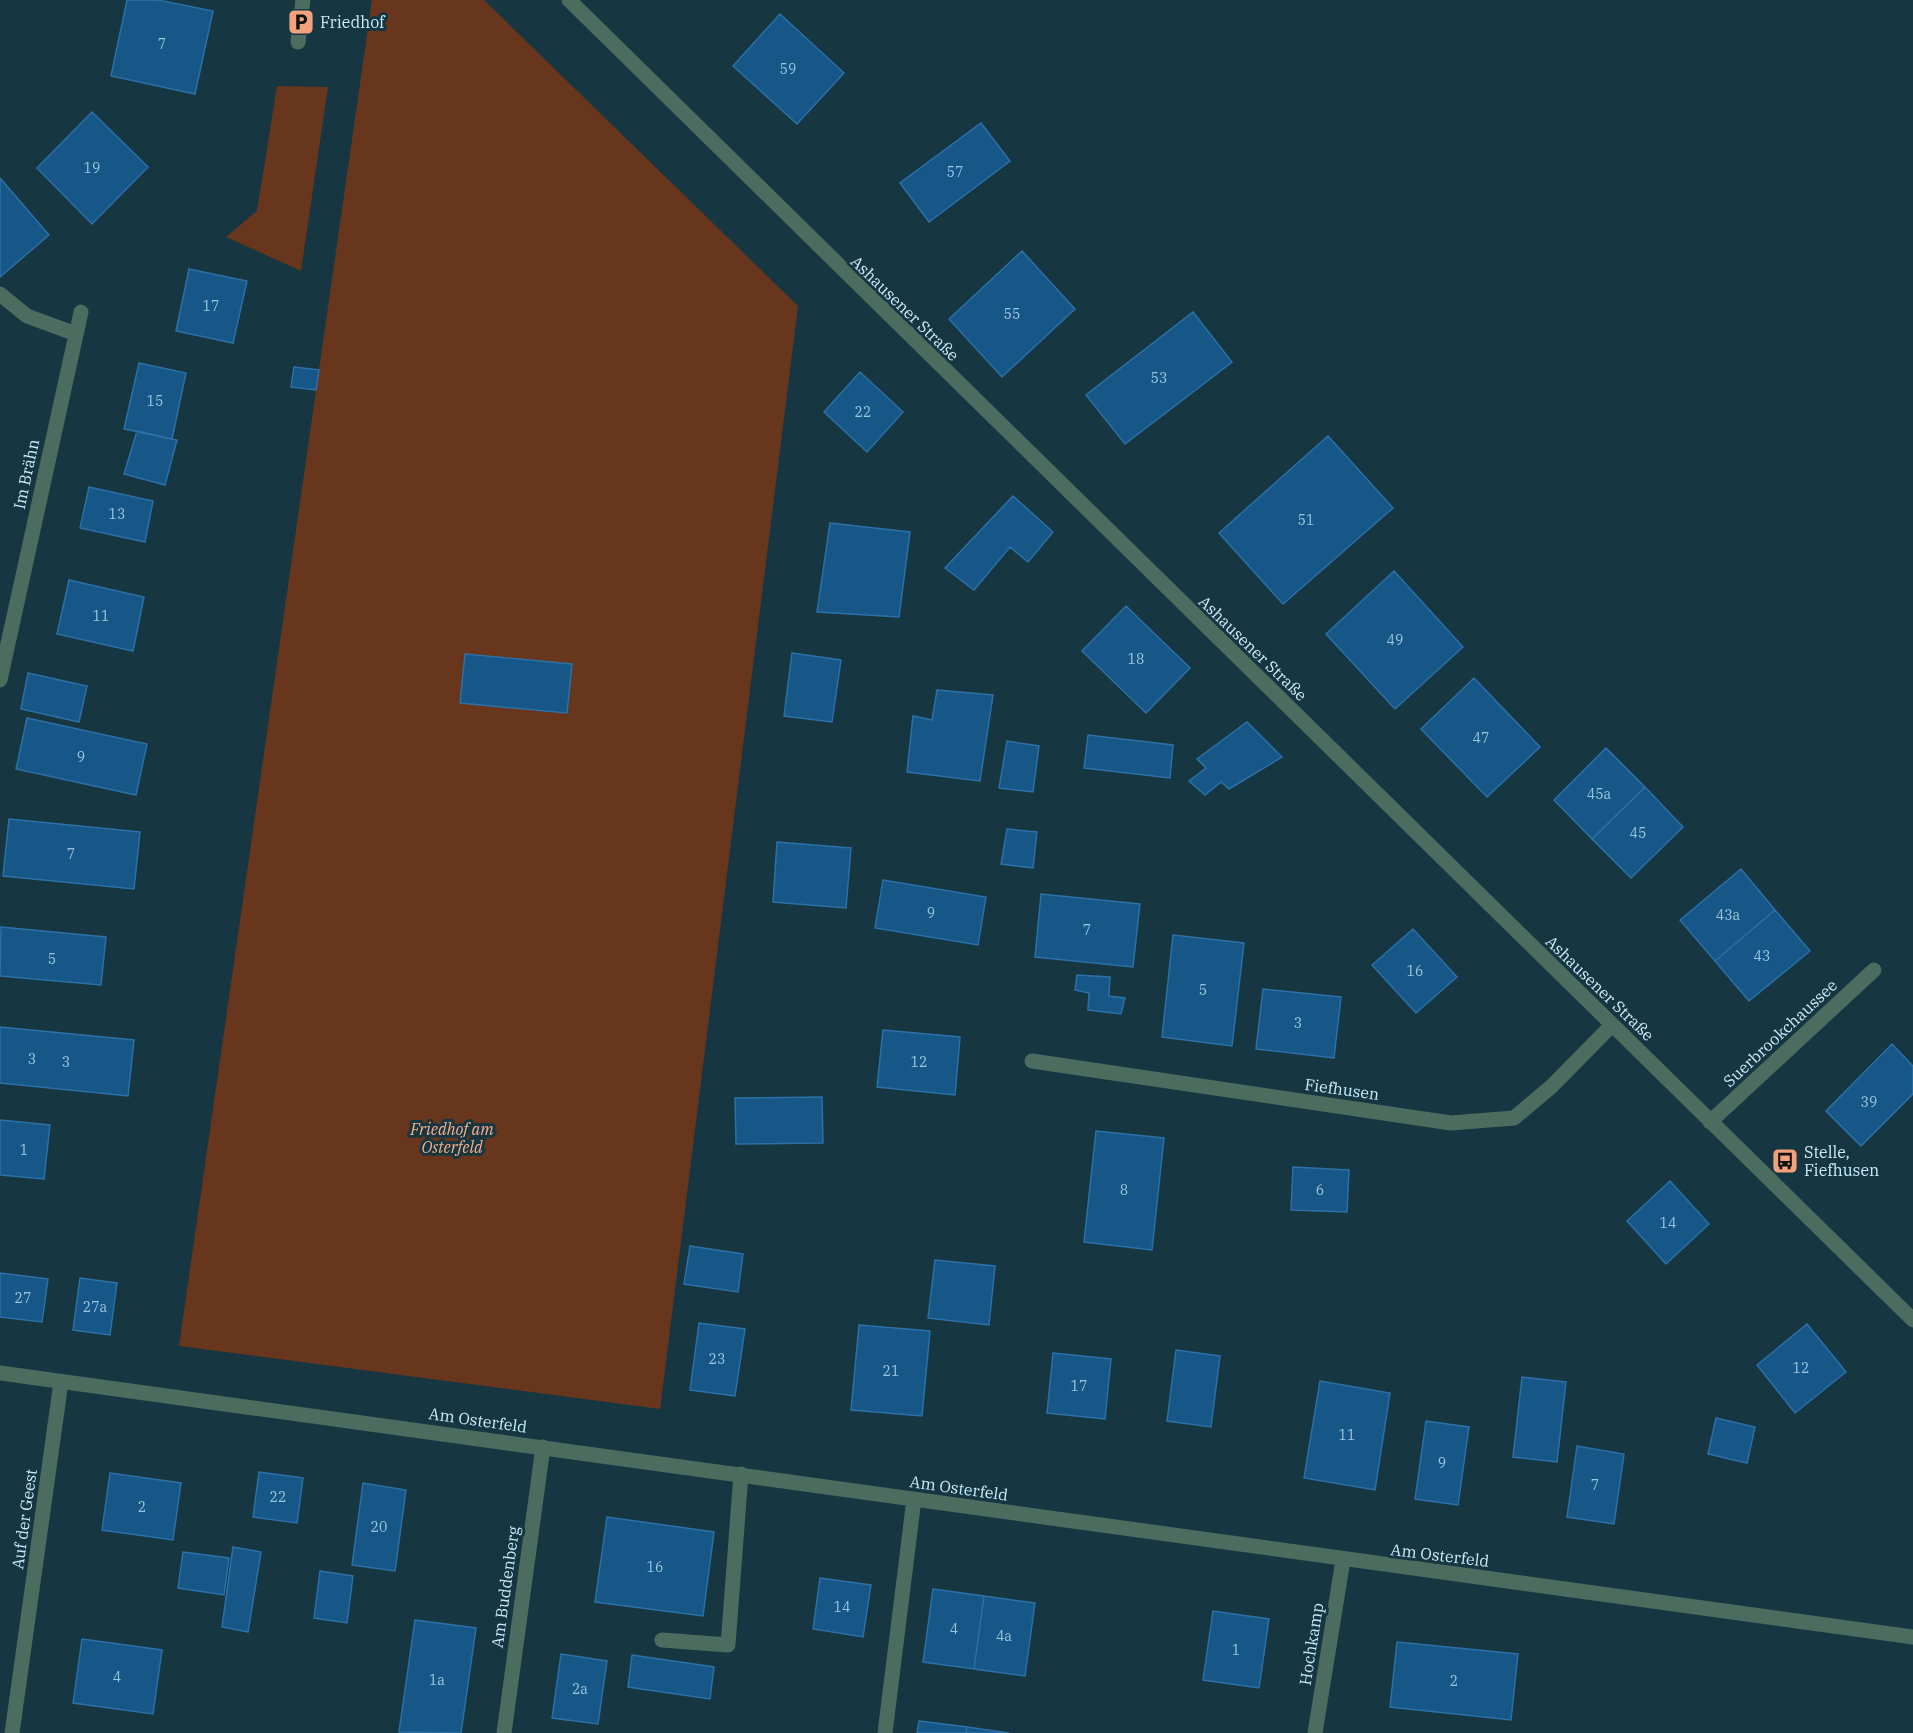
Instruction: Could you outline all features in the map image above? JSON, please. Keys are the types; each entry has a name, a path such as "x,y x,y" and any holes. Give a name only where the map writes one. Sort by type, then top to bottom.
{"street":[{"path":"298,42 303,0"},
{"name":"Ashausener Straße","path":"569,0 1913,1320"},
{"path":"0,294 27,316 76,334"},
{"name":"Im Brähn","path":"0,680 81,312"},
{"name":"Suerbrookchaussee","path":"1710,1122 1874,970"},
{"name":"Fiefhusen","path":"1032,1061 1451,1123 1514,1118 1552,1086 1612,1025"},
{"name":"Am Osterfeld","path":"0,1373 741,1474 795,1485 1913,1637"},
{"name":"Auf der Geest","path":"12,1733 61,1382"},
{"name":"Am Buddenberg","path":"504,1733 543,1447"},
{"path":"662,1640 728,1645 741,1474"},
{"path":"885,1733 914,1500"},
{"name":"Hochkamp","path":"1315,1733 1343,1560"}],"green space":[{"name":"Friedhof am Osterfeld","path":"372,0 484,0 798,306 660,1409 179,1346"},
{"path":"277,86 328,87 301,271 226,237 257,211"}],"building":[{"path":"127,0 158,0 213,11 195,94 111,76"},
{"path":"780,14 844,73 797,124 733,66"},
{"path":"92,112 148,167 92,224 37,168"},
{"path":"981,123 1010,161 929,222 900,183"},
{"path":"0,178 49,235 0,277"},
{"path":"1022,251 1075,309 1002,377 949,319"},
{"path":"189,269 247,281 233,343 176,331"},
{"path":"1193,312 1232,362 1125,444 1086,395"},
{"path":"139,363 186,373 172,439 124,429"},
{"path":"294,367 319,370 316,390 291,387"},
{"path":"860,372 903,412 867,452 824,412"},
{"path":"137,431 177,440 165,485 124,474"},
{"path":"1328,436 1393,508 1283,604 1219,533"},
{"path":"89,487 153,501 145,542 80,528"},
{"path":"1013,496 1053,532 1028,562 1010,547 974,590 945,568"},
{"path":"830,523 910,532 899,617 817,612"},
{"path":"1394,571 1463,647 1395,709 1326,634"},
{"path":"69,580 144,597 133,651 57,634"},
{"path":"1126,606 1190,668 1146,713 1082,651"},
{"path":"792,653 841,660 832,722 784,716"},
{"path":"465,654 572,664 567,713 460,703"},
{"path":"28,673 87,686 79,722 21,709"},
{"path":"1474,678 1540,747 1487,797 1421,729"},
{"path":"937,690 993,695 980,781 907,772 913,716 932,720"},
{"path":"27,718 147,744 136,795 16,769"},
{"path":"1247,722 1282,757 1229,789 1221,782 1205,795 1189,781 1206,768 1197,759"},
{"path":"1088,735 1173,745 1170,778 1084,768"},
{"path":"1007,741 1039,746 1033,792 999,788"},
{"path":"1606,748 1645,787 1592,839 1554,800"},
{"path":"1645,787 1683,827 1631,878 1592,839"},
{"path":"9,819 140,832 134,889 3,876"},
{"path":"1007,829 1037,832 1033,868 1001,864"},
{"path":"777,842 851,848 846,908 773,902"},
{"path":"1741,869 1775,910 1715,961 1680,920"},
{"path":"883,880 986,897 978,945 875,928"},
{"path":"1041,894 1140,904 1133,967 1035,957"},
{"path":"1775,910 1810,951 1749,1001 1715,961"},
{"path":"1,927 106,937 101,985 0,976"},
{"path":"1413,929 1457,977 1416,1013 1372,965"},
{"path":"1173,935 1244,943 1232,1046 1162,1037"},
{"path":"1077,975 1110,977 1109,996 1125,998 1121,1014 1088,1010 1089,993 1075,990"},
{"path":"1263,989 1341,997 1334,1058 1256,1049"},
{"path":"0,1027 134,1040 128,1096 0,1083"},
{"path":"883,1030 960,1037 955,1095 877,1087"},
{"path":"1892,1044 1913,1066 1913,1094 1861,1146 1826,1111"},
{"path":"822,1097 823,1143 736,1144 735,1098"},
{"path":"0,1120 50,1125 44,1179 0,1175"},
{"path":"1096,1131 1164,1138 1152,1250 1084,1242"},
{"path":"1293,1167 1349,1170 1347,1212 1291,1210"},
{"path":"1670,1181 1709,1224 1666,1264 1627,1221"},
{"path":"690,1246 743,1254 738,1292 684,1284"},
{"path":"935,1260 995,1266 989,1325 928,1318"},
{"path":"0,1273 48,1279 42,1322 0,1317"},
{"path":"80,1278 117,1283 110,1335 73,1330"},
{"path":"699,1323 745,1329 735,1396 690,1390"},
{"path":"1807,1324 1846,1372 1795,1413 1757,1365"},
{"path":"859,1325 930,1331 922,1416 851,1410"},
{"path":"1176,1350 1220,1356 1211,1427 1167,1421"},
{"path":"1053,1353 1111,1359 1105,1419 1047,1413"},
{"path":"1522,1377 1566,1382 1557,1462 1513,1457"},
{"path":"1320,1381 1390,1393 1375,1490 1304,1478"},
{"path":"1716,1418 1755,1427 1747,1463 1708,1454"},
{"path":"1426,1421 1469,1427 1458,1505 1415,1499"},
{"path":"1577,1446 1624,1454 1614,1524 1567,1517"},
{"path":"259,1472 303,1478 297,1523 253,1517"},
{"path":"110,1473 181,1483 173,1540 102,1530"},
{"path":"363,1483 406,1490 395,1571 352,1565"},
{"path":"607,1517 714,1532 703,1616 595,1602"},
{"path":"233,1547 261,1552 248,1632 222,1627"},
{"path":"183,1552 229,1558 224,1595 178,1588"},
{"path":"320,1571 353,1576 347,1623 314,1618"},
{"path":"820,1578 871,1585 863,1637 813,1629"},
{"path":"933,1589 984,1596 974,1669 923,1662"},
{"path":"984,1596 1035,1603 1025,1676 974,1669"},
{"path":"1213,1611 1269,1619 1259,1688 1203,1680"},
{"path":"415,1620 476,1628 461,1733 399,1732"},
{"path":"82,1639 162,1650 153,1714 73,1703"},
{"path":"1397,1642 1518,1654 1511,1720 1390,1707"},
{"path":"561,1654 607,1661 598,1724 552,1718"},
{"path":"632,1655 714,1667 710,1699 628,1687"},
{"path":"919,1721 967,1727 966,1733 917,1733"},
{"path":"967,1727 1009,1733 966,1733"}],"place":[{"name":"Friedhof","path":"301,22"},
{"name":"Stelle, Fiefhusen","path":"1785,1161"}]}
